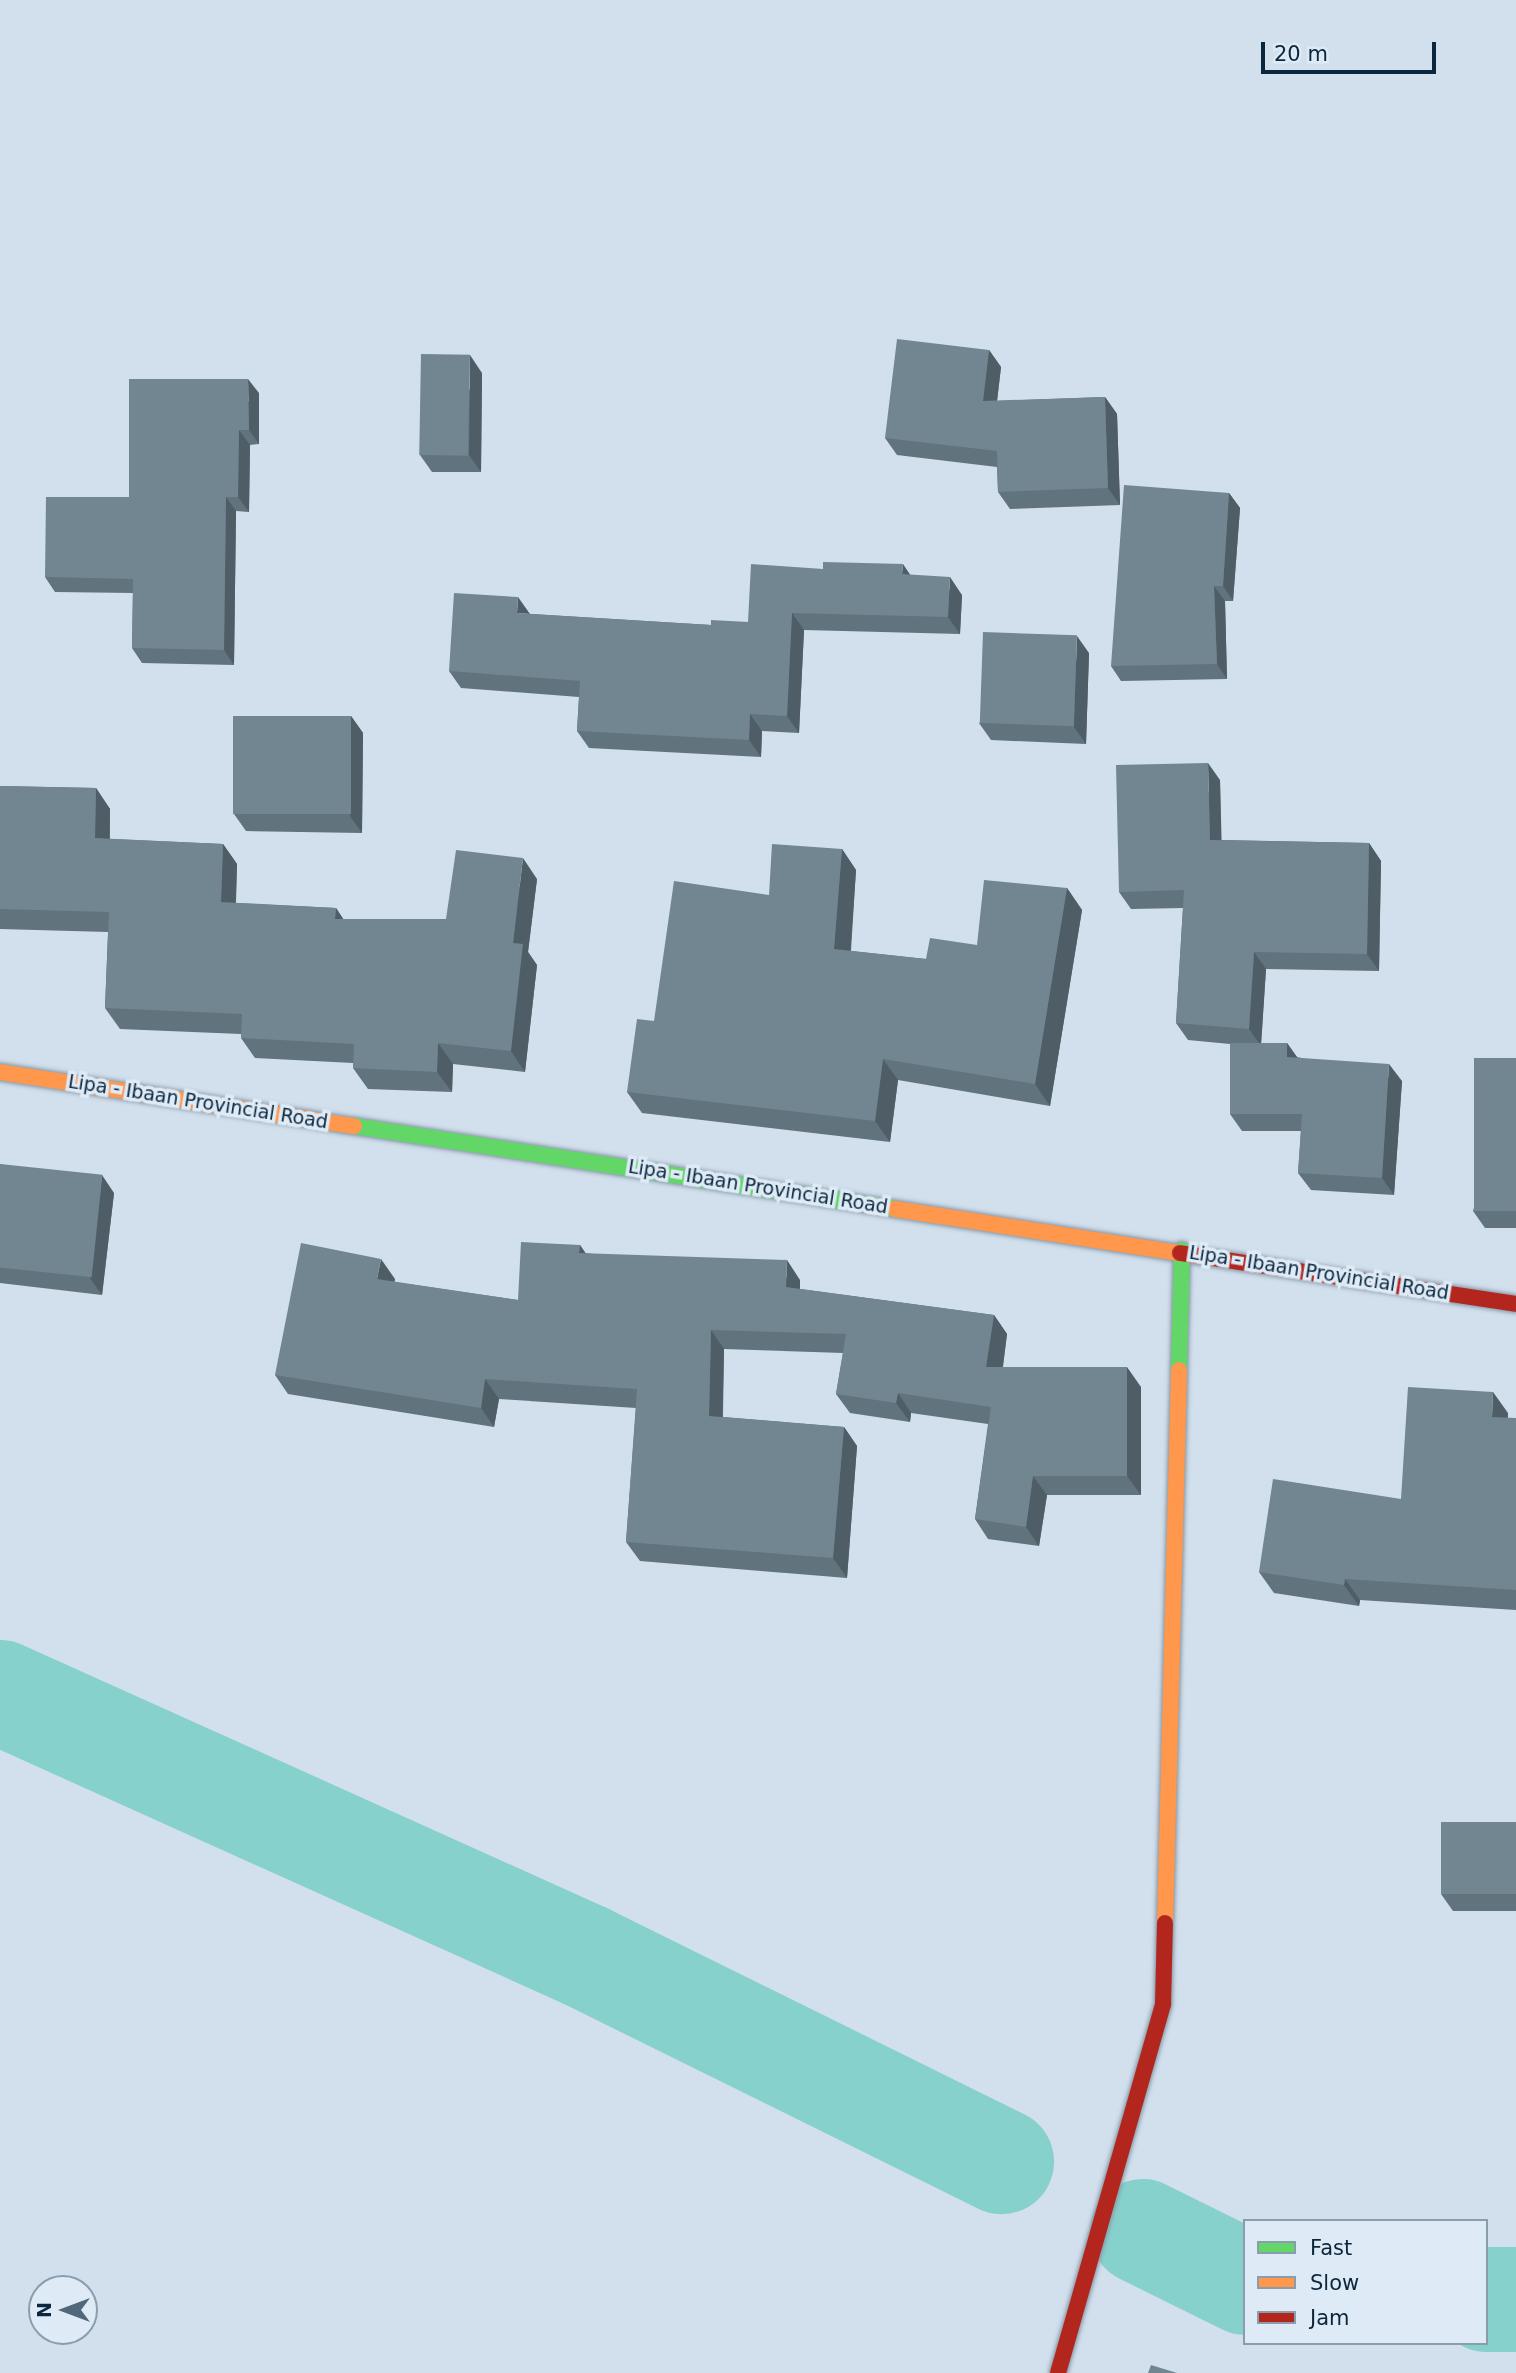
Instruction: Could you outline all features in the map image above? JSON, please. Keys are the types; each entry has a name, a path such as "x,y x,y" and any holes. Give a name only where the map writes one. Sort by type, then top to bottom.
{"main road":[{"name":"Lipa - Ibaan Provincial Road","path":"0,1072 1182,1250 1516,1304"},
{"path":"1058,2373 1163,2004 1182,1250"}],"building":[{"path":"897,339 989,350 983,401 1105,397 1108,488 998,492 997,451 885,438"},
{"path":"421,354 470,355 468,456 419,455"},
{"path":"129,379 248,379 249,430 239,430 238,497 226,497 224,650 132,648 133,579 45,577 46,497 129,497"},
{"path":"1124,485 1229,493 1223,586 1214,586 1217,664 1111,666"},
{"path":"823,562 903,564 902,574 950,577 948,617 792,613 787,716 750,714 749,740 577,731 580,681 449,671 454,593 518,597 517,613 711,625 711,620 748,622 751,564 823,569"},
{"path":"983,632 1077,635 1074,726 980,723"},
{"path":"233,716 351,716 351,814 233,814"},
{"path":"1208,763 1210,840 1369,843 1367,954 1254,952 1249,1029 1176,1023 1184,890 1119,892 1116,765"},
{"path":"0,786 96,788 95,838 223,844 221,902 336,908 335,919 446,919 456,850 523,858 513,943 523,944 511,1051 438,1043 437,1072 353,1068 354,1044 241,1038 242,1014 105,1008 109,912 0,909"},
{"path":"772,844 842,849 834,949 926,959 930,938 977,945 984,880 1067,888 1035,1084 883,1059 875,1121 627,1092 637,1019 654,1021 674,881 769,895"},
{"path":"1230,1043 1287,1043 1287,1057 1389,1064 1382,1178 1298,1173 1302,1114 1230,1114"},
{"path":"1474,1058 1516,1058 1516,1211 1474,1211"},
{"path":"0,1164 102,1175 92,1277 0,1268"},
{"path":"521,1242 580,1245 579,1253 787,1260 786,1287 994,1315 986,1367 1127,1367 1127,1476 1033,1476 1026,1527 975,1519 991,1407 898,1393 896,1403 836,1394 846,1334 711,1330 709,1416 844,1427 833,1558 626,1542 637,1389 485,1379 481,1408 275,1375 301,1243 381,1259 377,1279 518,1300"},
{"path":"1408,1387 1493,1392 1492,1417 1516,1418 1516,1590 1345,1579 1344,1585 1259,1572 1273,1479 1401,1499"},
{"path":"1441,1822 1516,1822 1516,1894 1441,1894"},
{"path":"1151,2365 1177,2373 1148,2373"}],"waterway":[{"path":"0,1692 586,1956 1001,2161"},
{"path":"1142,2231 1243,2281"},
{"path":"1488,2299 1516,2299"}],"traffic: fast":[{"path":"354,1126 895,1209"},
{"path":"1179,1370 1182,1250"}],"traffic: slow":[{"path":"0,1072 354,1126"},
{"path":"895,1209 1180,1253"},
{"path":"1165,1923 1179,1370"}],"traffic: jam":[{"path":"1180,1253 1516,1304"},
{"path":"1058,2373 1163,2004 1165,1923"}]}
